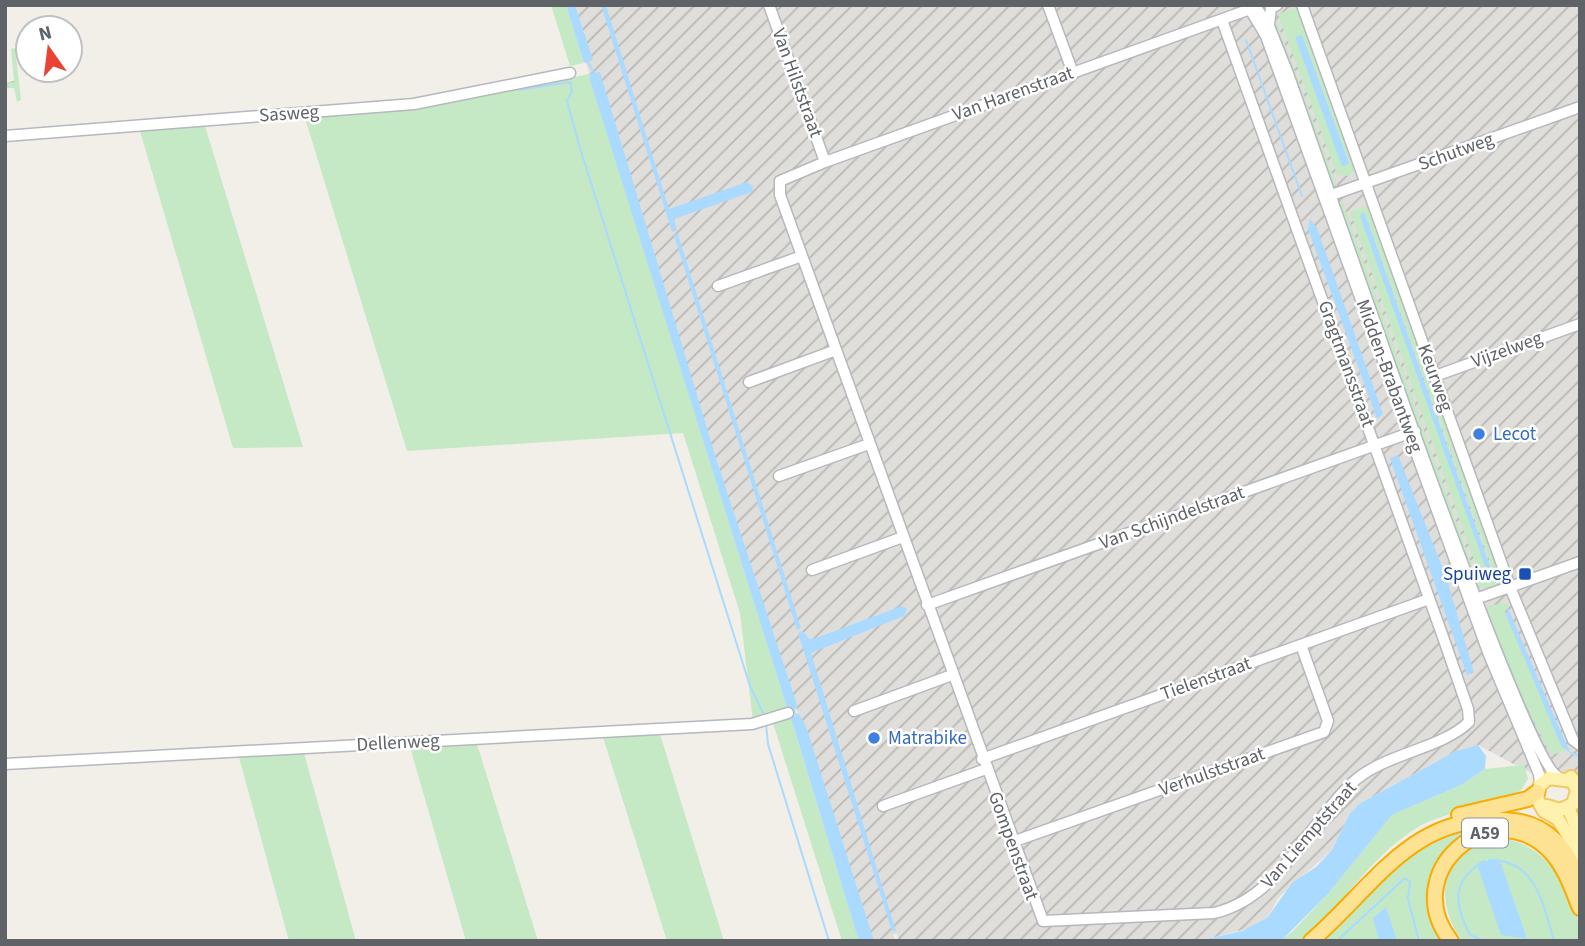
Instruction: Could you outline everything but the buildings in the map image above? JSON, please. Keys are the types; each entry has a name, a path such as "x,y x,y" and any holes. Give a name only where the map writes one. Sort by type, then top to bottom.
{"highway":[{"name":"A59","path":"1361,890 1387,857 1422,830 1458,815 1564,790"},
{"name":"A59","path":"1311,941 1399,853 1426,836 1457,825 1493,820 1527,823 1549,834 1567,855 1580,883"},
{"name":"A59","path":"1451,941 1437,914 1435,896 1439,874 1458,846 1484,833 1510,831 1540,843 1563,869 1580,908"}],"main road":[{"path":"1564,790 1580,826"},
{"path":"1564,790 1580,861"}],"street":[{"name":"Van Hilststraat","path":"769,5 825,162"},
{"path":"1048,5 1073,73"},
{"path":"1269,26 1271,8 1277,5"},
{"name":"Keurweg","path":"1302,5 1510,587 1573,740 1579,745"},
{"name":"Van Harenstraat","path":"779,191 780,181 788,176 1252,7"},
{"name":"Midden-Brabantweg","path":"1252,7 1269,26 1505,696 1564,790"},
{"name":"Midden-Brabantweg","path":"1252,7 1329,196"},
{"name":"Gragtmansstraat","path":"1222,20 1468,709"},
{"name":"Sasweg","path":"5,136 414,104 570,73"},
{"name":"Schutweg","path":"1329,196 1580,107"},
{"name":"Gompenstraat","path":"779,191 1012,842 1043,921"},
{"path":"718,286 802,256"},
{"name":"Vijzelweg","path":"1435,376 1580,324"},
{"path":"748,382 836,350"},
{"name":"Van Schijndelstraat","path":"927,605 1412,432"},
{"path":"779,476 869,443"},
{"path":"812,570 903,537"},
{"path":"1473,600 1580,562"},
{"name":"Tielenstraat","path":"984,764 1429,599"},
{"name":"Verhulststraat","path":"1012,842 1324,732 1328,721 1301,645"},
{"path":"854,711 952,675"},
{"name":"Van Liemptstraat","path":"1043,921 1207,914 1239,905 1267,884 1351,783 1381,764 1464,727 1469,722 1468,709"},
{"name":"Dellenweg","path":"5,764 765,720 788,713"},
{"name":"Midden-Brabantweg","path":"1534,746 1564,790"},
{"name":"Gompenstraat","path":"883,806 984,764"}],"shaded area":[{"path":"567,5 1580,5 1580,774 1551,784 1478,745 1456,751 1359,804 1349,815 1332,850 1279,897 1267,918 1254,927 1207,939 899,941 897,934 893,934 895,941 872,941"}],"green space":[{"path":"551,5 566,5 584,63 570,66"},
{"path":"1299,7 1357,169 1348,176 1337,175 1278,14","holes":["1301,35 1349,163 1343,167 1295,38"]},
{"path":"1274,14 1337,186 1331,184 1270,20"},
{"path":"14,48 14,81 11,49"},
{"path":"589,74 788,711 753,721 740,613 683,433 407,451 305,118 419,108"},
{"path":"14,81 14,84 19,84 21,100 17,102 14,88 5,88 5,83"},
{"path":"205,126 303,447 233,448 140,131"},
{"path":"1342,200 1477,579 1490,583 1502,575 1502,581 1495,586 1484,588 1473,583 1338,208"},
{"path":"1370,205 1501,572 1490,578 1479,574 1350,212","holes":["1365,214 1491,565 1488,569 1360,216"]},
{"path":"1503,603 1510,606 1505,611 1506,615 1565,751 1551,755 1497,649 1484,607"},
{"path":"791,718 859,941 842,941 773,723"},
{"path":"660,734 724,941 667,941 603,737"},
{"path":"477,744 538,941 466,941 410,747"},
{"path":"304,753 356,941 289,941 239,757"},
{"path":"1524,765 1528,779 1521,790 1497,801 1420,826 1389,849 1308,935 1300,941 1280,941 1327,895 1392,815 1463,784 1485,769"},
{"path":"1474,825 1475,830 1454,844 1438,868 1435,918 1444,941 1318,941 1420,843"},
{"path":"1500,838 1533,850 1558,874 1574,906 1580,941 1462,941 1452,924 1447,907 1445,891 1448,876 1454,863 1465,851 1480,843"}],"water":[{"path":"566,5 575,5 593,60 584,63"},
{"path":"601,5 606,5 669,209 747,182 753,186 752,192 674,219 677,230 672,232"},
{"path":"1302,35 1349,163 1345,166 1342,166 1295,37"},
{"path":"600,72 715,455 798,708 788,711 591,83 589,74"},
{"path":"1365,214 1491,569 1485,566 1360,216"},
{"path":"1310,219 1317,228 1383,414 1377,419 1308,229"},
{"path":"678,234 801,628 797,630 674,235"},
{"path":"1398,455 1447,579 1474,673 1467,675 1390,458"},
{"path":"902,606 907,609 904,616 811,653 896,931 892,931 798,633 803,631 809,639 816,638"},
{"path":"1508,608 1571,753 1562,747 1557,736 1506,615"},
{"path":"798,713 806,726 874,941 859,941 791,718"},
{"path":"1478,745 1486,756 1485,769 1463,784 1392,815 1327,895 1280,941 1198,941 1242,931 1267,918 1292,883 1316,867 1332,850 1349,815 1359,804 1456,751"},
{"path":"1484,861 1500,861 1527,939 1501,935 1477,865"},
{"path":"1386,907 1397,941 1379,941 1373,918"}],"waterway":[{"path":"1246,40 1302,196"},
{"path":"588,62 594,73"},
{"path":"519,90 570,82 572,92 567,101 580,148 750,686 764,715"},
{"path":"794,710 795,714"},
{"path":"766,724 768,744 829,941"},
{"path":"1571,753 1580,756"},
{"path":"1489,860 1505,862 1527,875 1541,899 1554,941"},
{"path":"1484,861 1466,876 1461,885 1459,903 1470,935 1485,941"},
{"path":"1337,941 1405,878 1410,882 1408,899 1419,941"}],"place":[{"name":"Lecot","path":"1479,434"},
{"name":"Spuiweg","path":"1525,574"},
{"name":"Matrabike","path":"874,738"}]}
